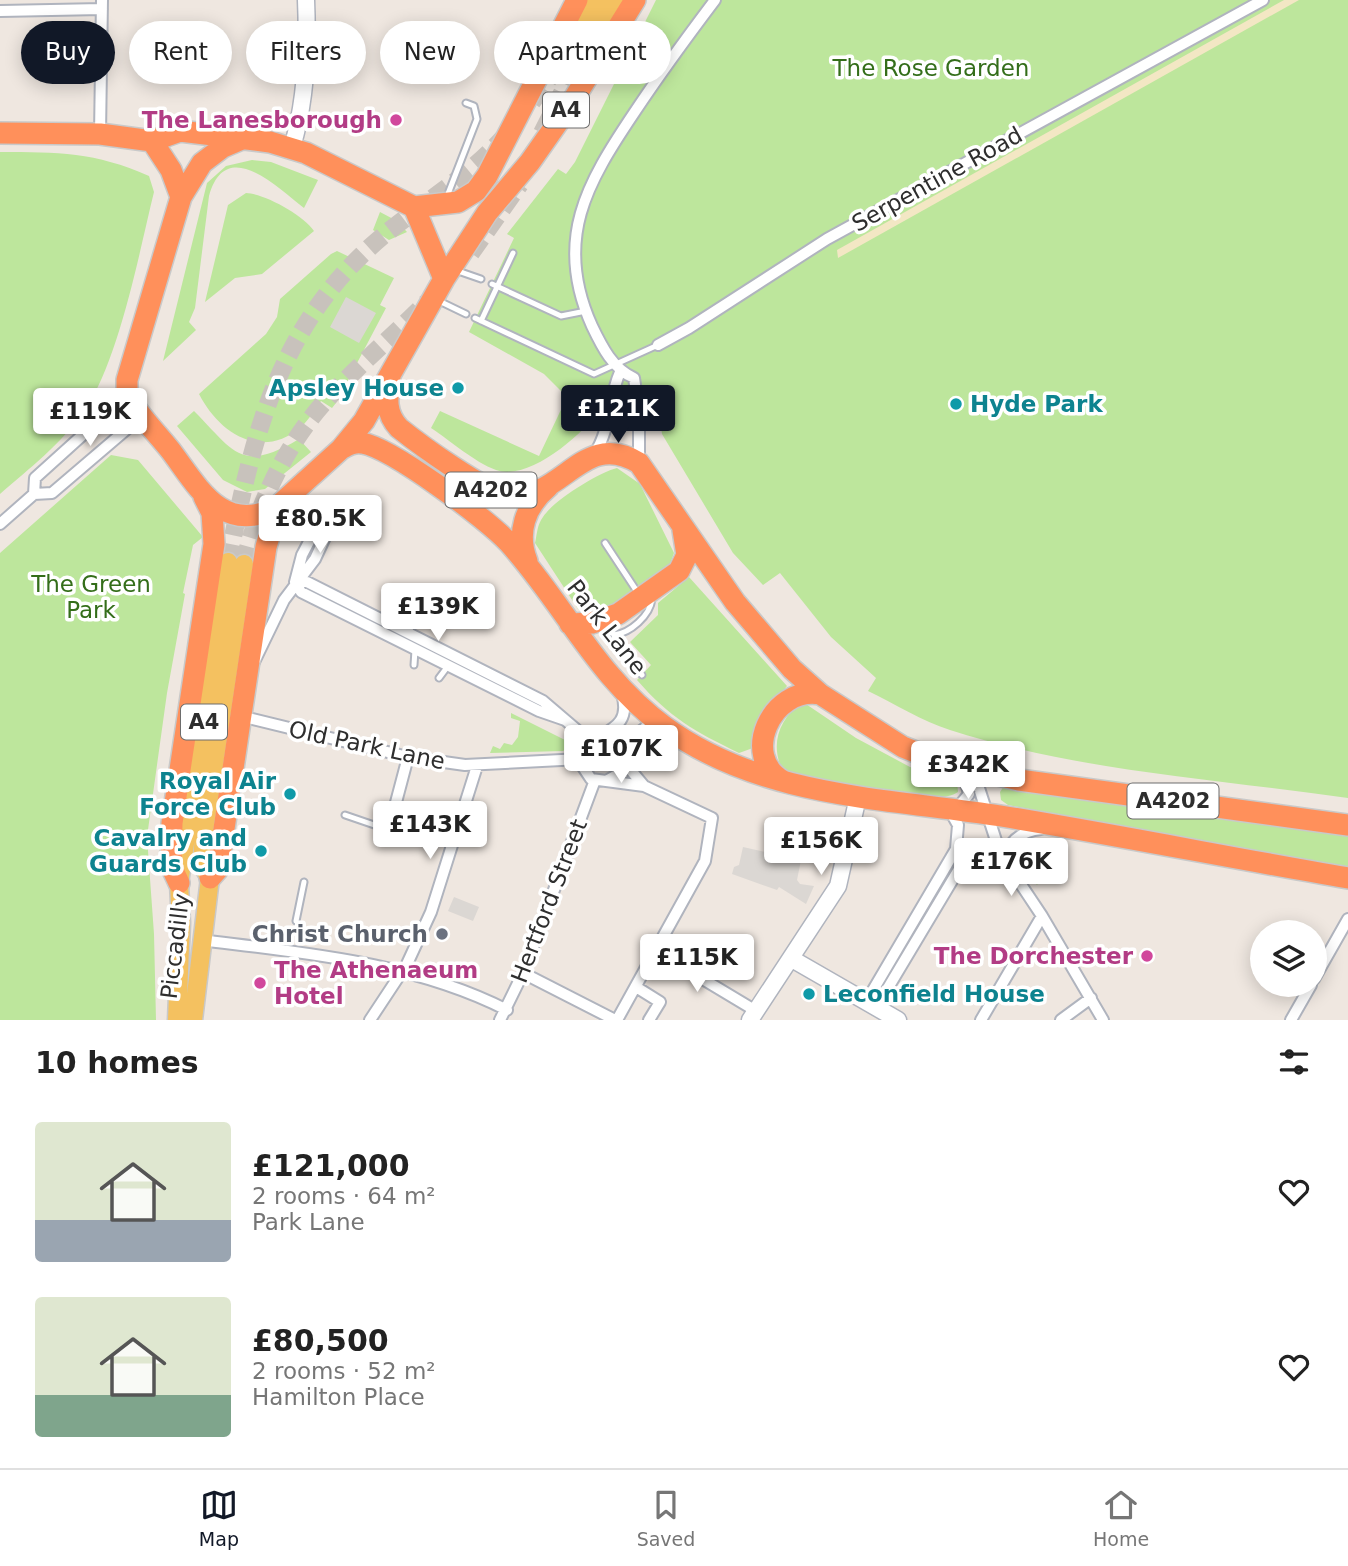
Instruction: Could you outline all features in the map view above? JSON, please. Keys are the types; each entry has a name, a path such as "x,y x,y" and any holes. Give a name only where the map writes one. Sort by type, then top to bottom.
{"highway":[{"name":"A4","path":"414,207 444,205 469,197 492,167 577,0"},
{"name":"A4","path":"203,495 224,510 246,515 267,512 286,499 341,449 364,421 390,380 433,298 487,213 530,162 570,105 635,0"},
{"path":"0,133 100,134 152,141 180,131 244,138 292,147 414,207 447,275"},
{"path":"127,395 127,380 181,197 202,163 223,146 244,138"},
{"path":"152,141 171,170 181,197"},
{"name":"A4202","path":"390,380 387,406 392,421 411,437 493,491 523,495 552,484 594,456"},
{"name":"A4","path":"127,395 141,417 203,495 212,513 215,533 172,823 171,866 179,883"},
{"name":"Park Lane","path":"341,449 360,443 390,456 483,518 533,572 619,688 655,720 720,759 785,782 858,797 988,815 1348,878"},
{"path":"594,456 612,451 639,463"},
{"name":"A4202","path":"639,463 742,612 792,669 820,694 903,747 944,762 1019,780 1348,825"},
{"name":"A4202","path":"533,572 523,552 522,532 529,509 552,484"},
{"name":"A4","path":"210,878 218,869 268,536 286,499"},
{"name":"A4202","path":"570,624 608,628 684,564 687,541 682,528"},
{"path":"785,782 774,775 764,753 769,722 786,699 803,693 820,694"}],"main road":[{"name":"A4","path":"596,0 569,63 614,0"},
{"name":"A4","path":"179,883 236,563 204,831 202,865 210,878"},
{"name":"Piccadilly","path":"193,1020 210,878"},
{"name":"Piccadilly","path":"177,1020 181,923 179,883"}],"street":[{"path":"305,21 306,0"},
{"path":"639,463 637,392 634,378 618,369 603,347 586,311 576,242 589,186 606,153 715,0"},
{"name":"Serpentine Road","path":"658,345 690,328 827,239 1263,0"},
{"path":"0,11 102,5 100,134"},
{"path":"292,147 299,119 302,84"},
{"path":"594,456 606,432 612,389 618,369"},
{"path":"34,494 35,478 127,395"},
{"path":"0,524 34,494 51,493 141,417"},
{"path":"246,675 296,582 302,555 323,515 330,513 333,520 319,561 296,582"},
{"path":"296,582 307,582 543,701 595,740 617,744 624,759 644,786"},
{"path":"296,582 301,592 539,711 565,720"},
{"path":"523,973 616,1020 705,861 712,818 644,786 601,781 585,772 581,759 595,740 611,732 621,717 624,704 619,688"},
{"name":"Old Park Lane","path":"239,715 408,757 429,756 477,765 581,759"},
{"name":"Hertford Street","path":"500,1020 523,973 601,781 620,773 631,740 655,720"},
{"path":"383,828 390,825 408,757"},
{"path":"944,762 979,788 1003,860 1042,916 1103,1020"},
{"path":"370,1020 402,970 430,912 477,765"},
{"path":"871,1005 956,849 958,825 949,809 959,806 969,794 964,775"},
{"path":"656,951 753,1015 838,886 858,797"},
{"name":"Park Lane","path":"1003,860 1013,841 1021,834 1042,828 1071,830"},
{"path":"871,1005 968,854 985,848 1003,860"},
{"path":"981,1020 1042,916"},
{"path":"1327,956 1348,919"},
{"path":"1337,939 1348,945"},
{"path":"201,940 292,949 402,970 472,992 507,1010"},
{"path":"792,959 898,1020"},
{"path":"636,987 660,1002 649,1020"},
{"path":"1291,1020 1304,997"},
{"path":"1061,1020 1091,998"}],"lane":[{"path":"444,205 477,119 474,106 466,103"},
{"path":"513,253 494,286 561,316 586,311"},
{"path":"447,275 468,272 481,279"},
{"name":"Serpentine Road","path":"494,286 478,319 583,371 594,374 618,369 658,345"},
{"path":"433,298 467,314"},
{"path":"606,543 648,594"},
{"path":"407,615 411,634"},
{"path":"608,628 617,648 642,675"},
{"path":"414,665 415,650"},
{"path":"439,678 448,666"},
{"path":"345,816 383,828"},
{"path":"296,921 303,882"}],"green space":[{"name":"Hyde Park","path":"656,0 1348,0 1348,798 1097,765 1047,755 950,730 868,691 876,678 831,637 780,573 763,585 733,553 662,434 659,414 600,411 581,432 554,454 524,469 509,472 496,470 479,462 431,428 440,411 539,456 567,397 544,374 469,332 514,238 507,234 558,169 566,174 575,162 614,84 671,84 671,21 646,21"},
{"path":"0,152 58,153 111,162 149,176 154,192 118,336 96,390 66,434 0,494"},
{"path":"252,160 271,162 318,180 304,208 267,179 253,172 240,168 227,169 217,178 209,196 195,308 189,322 196,330 163,361 207,183 226,166"},
{"path":"246,193 283,206 314,231 262,274 235,278 205,302 228,205"},
{"path":"380,212 397,221 407,232 389,240 373,230"},
{"path":"337,251 394,278 380,305 386,308 336,403 332,408 321,401 301,427 286,437 271,442 256,442 230,431 207,408 199,394 266,334 277,317 280,299"},
{"path":"194,411 229,447 239,453 263,455 299,439 311,452 265,489 247,492 223,480 177,426"},
{"name":"The Green Park","path":"111,455 138,460 203,537 193,545 183,593 185,594 167,693 147,837 154,934 156,1020 0,1020 0,553"},
{"path":"617,468 640,484 674,553 669,567 613,606 593,614 578,609 535,543 541,520 549,510 588,481"},
{"path":"689,577 787,686 767,711 753,748 739,753 684,722 637,680 651,665 630,642 658,615 658,603"},
{"path":"803,702 856,738 910,767 957,781 958,792 945,796 901,796 785,774 777,755 778,735 787,717"},
{"path":"511,713 567,741 569,747 563,751 490,753 493,746 500,749 504,743 512,745 518,737 520,721 511,718"},
{"path":"1004,786 1348,834 1348,869 1008,805 1001,800 1000,792"},
{"path":"1020,845 1057,851 1037,885 1015,854"}],"sand":[{"path":"1284,0 1299,0 838,258 837,250"}],"shaded area":[{"path":"346,297 376,313 359,343 330,327"},
{"path":"613,741 623,768 595,780 582,754 587,745"},
{"path":"743,847 801,860 797,880 800,884 814,886 806,904 779,887 777,890 732,874 734,867 739,865"},
{"path":"454,897 479,907 473,921 448,911"}],"tunnel":[{"path":"532,102 545,84"},
{"path":"542,133 566,84"},
{"path":"228,562 248,469 261,425 276,383 295,343 319,305 348,269 384,235 461,177 503,138"},
{"path":"471,253 520,184"},
{"path":"244,564 266,496 301,432 342,383 427,302"}],"place":[{"name":"The Lanesborough","path":"396,120"},
{"name":"Apsley House","path":"458,388"},
{"name":"Hyde Park","path":"956,404"},
{"name":"Royal Air Force Club","path":"290,794"},
{"name":"Cavalry and Guards Club","path":"261,851"},
{"name":"Christ Church","path":"442,934"},
{"name":"The Dorchester","path":"1147,956"},
{"name":"The Athenaeum Hotel","path":"260,983"},
{"name":"Leconfield House","path":"809,994"}],"park label":[{"name":"The Rose Garden","path":"931,68"}]}
